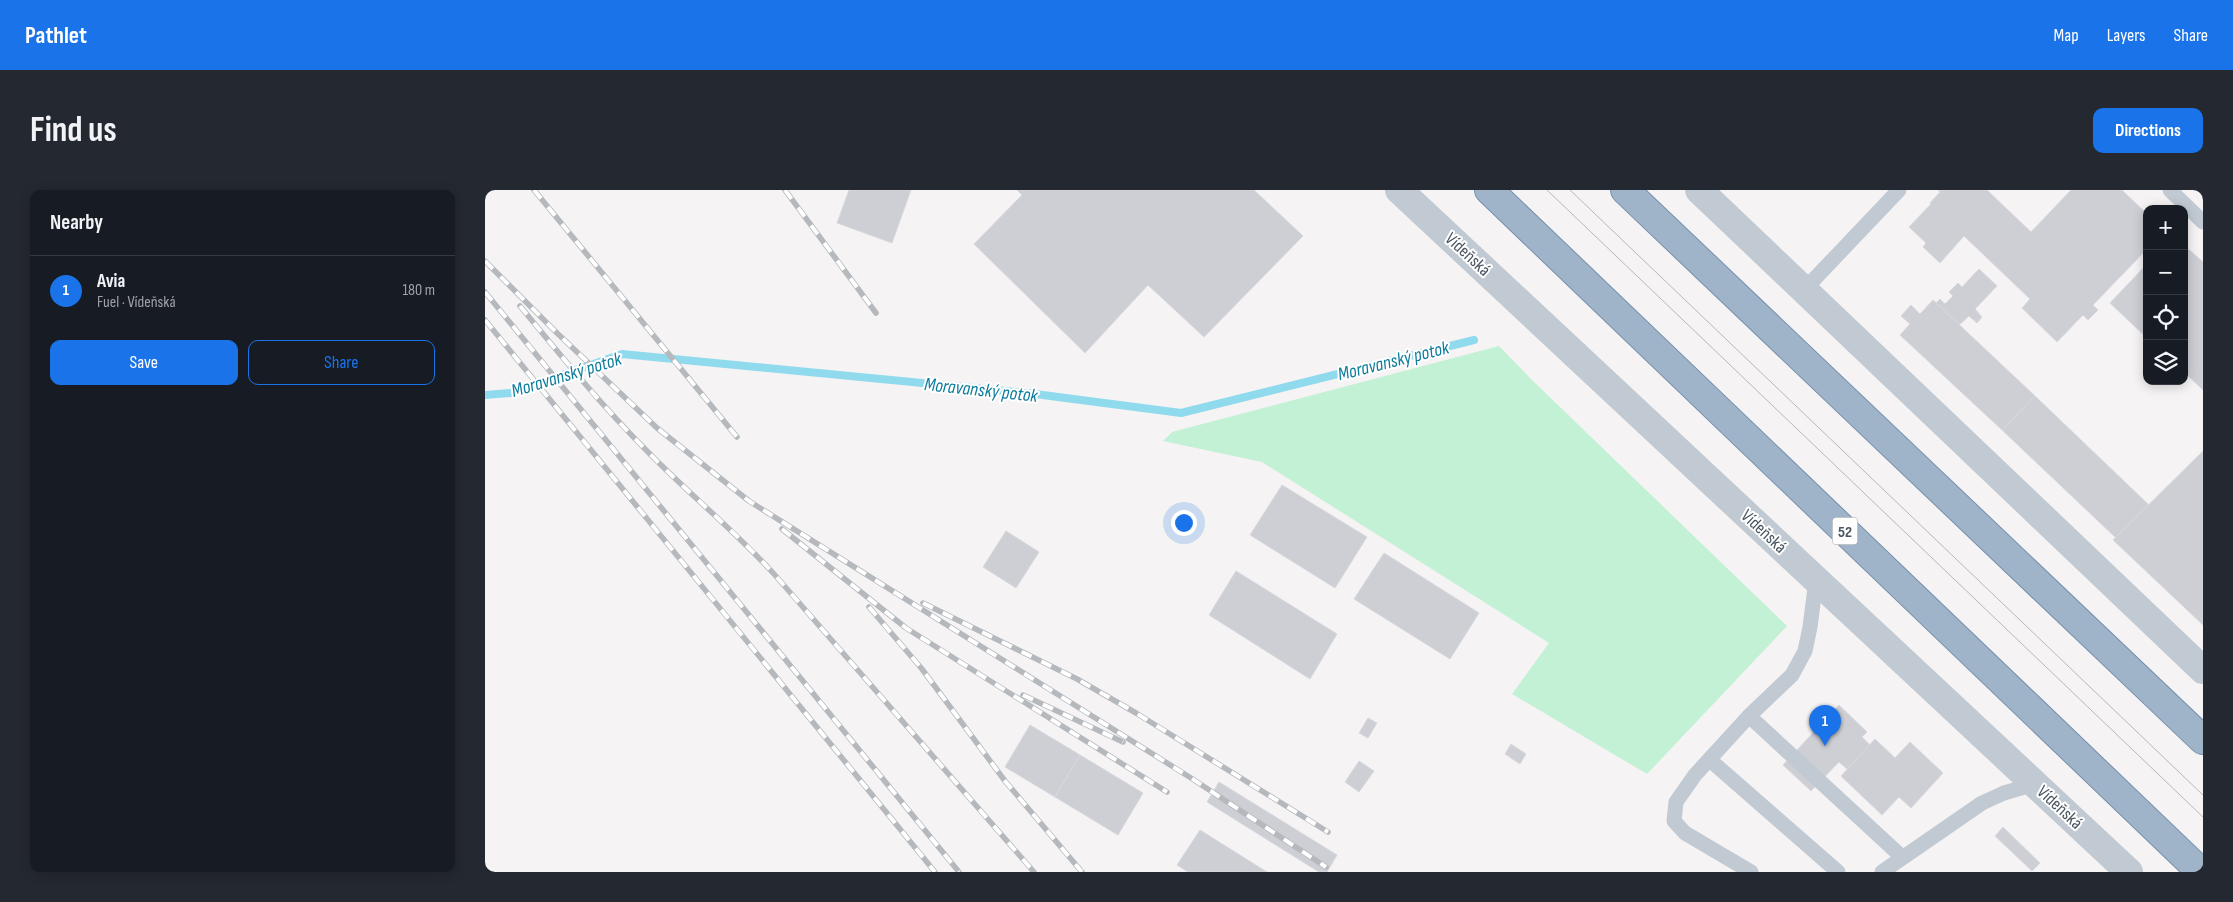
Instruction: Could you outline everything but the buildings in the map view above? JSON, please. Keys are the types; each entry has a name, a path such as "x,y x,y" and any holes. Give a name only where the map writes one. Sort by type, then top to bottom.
{"highway":[{"name":"52","path":"1489,190 2201,872"},
{"path":"1625,190 2203,740"}],"street":[{"name":"Vídeňská","path":"1399,190 2129,872"},
{"path":"1699,190 2203,670"}],"lane":[{"path":"1803,290 1899,190"},
{"path":"2170,190 2203,222"},
{"path":"1751,872 1685,834 1674,821 1675,802 1709,760 1749,716 1792,675 1805,651 1816,580"},
{"path":"1749,716 1903,857"},
{"path":"1709,760 1838,872"},
{"path":"1882,872 1982,802 2004,792 2035,784"}],"green space":[{"path":"1499,346 1787,626 1647,774 1512,694 1549,643 1262,462 1163,441 1172,432"}],"waterway":[{"name":"Moravanský potok","path":"485,395 511,393 622,354 1035,394 1181,413 1474,340"}],"tram line":[{"path":"1547,190 2203,817"},
{"path":"1570,190 2203,795"}],"railway":[{"path":"534,190 737,437"},
{"path":"785,190 876,313"},
{"path":"485,261 558,334 657,428 749,501 1191,778 1326,867"},
{"path":"485,292 959,872"},
{"path":"520,306 631,435 774,574 1034,872"},
{"path":"485,320 935,872"},
{"path":"782,529 906,628 1167,792"},
{"path":"923,603 1077,679 1136,713 1328,832"},
{"path":"869,607 922,669 1005,781 1082,872"},
{"path":"1023,695 1123,742"}],"place":[{"name":"Avia","path":"1825,746"}]}
